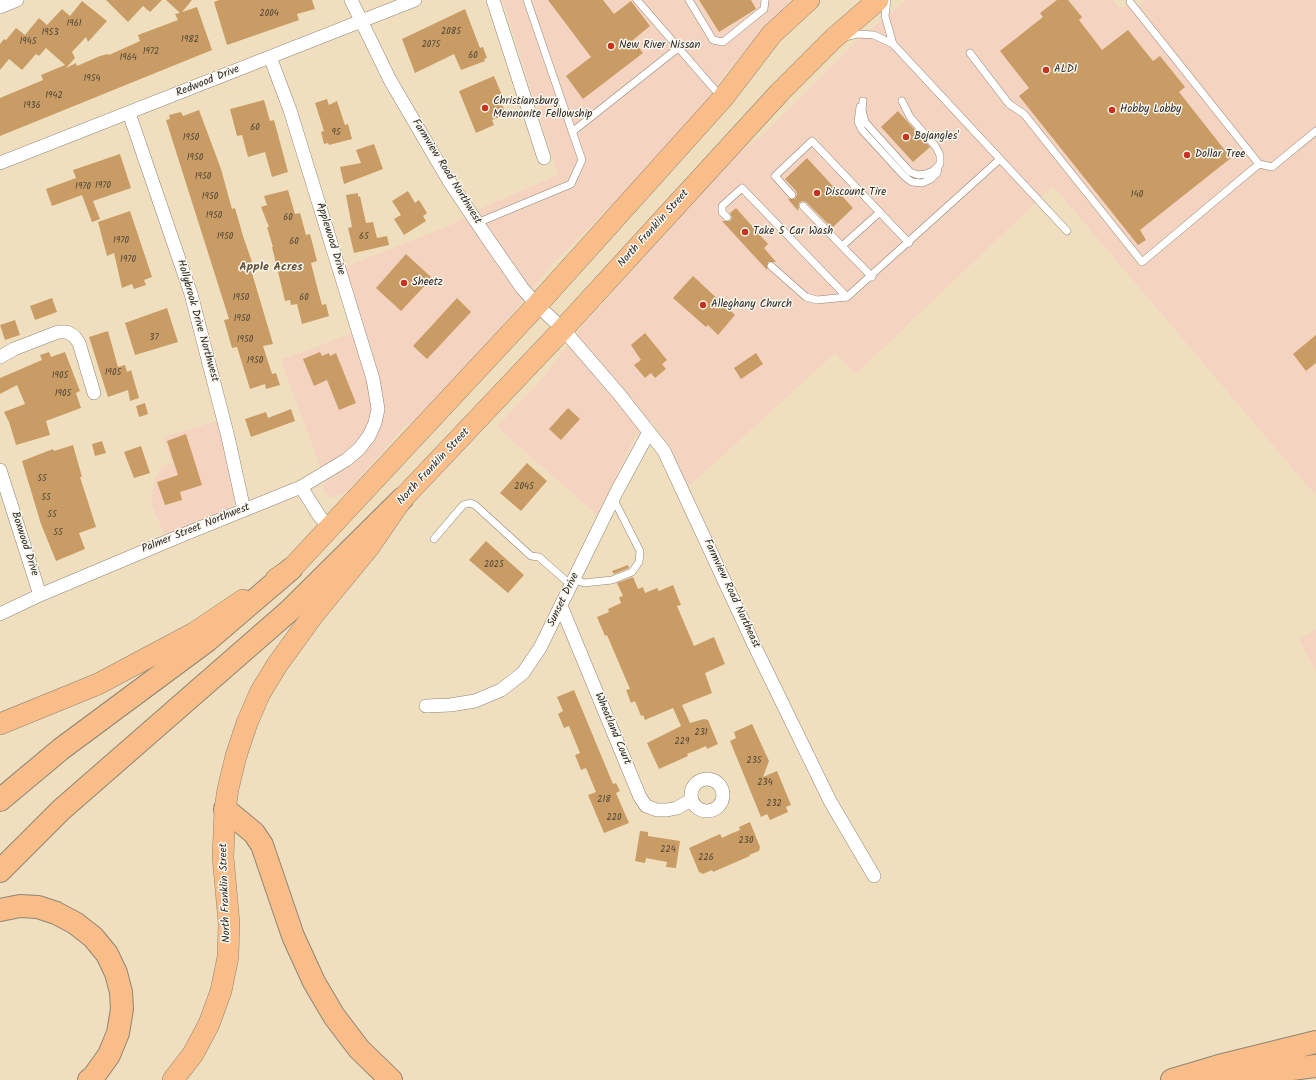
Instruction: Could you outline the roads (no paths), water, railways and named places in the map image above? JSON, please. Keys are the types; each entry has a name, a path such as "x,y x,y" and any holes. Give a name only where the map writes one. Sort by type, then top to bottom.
{"highway":[{"path":"0,872 61,810 289,611 402,499"},
{"path":"0,800 61,749 208,640 291,569"},
{"path":"225,809 254,833 262,845 293,936 314,982 334,1016 359,1049 391,1080"},
{"path":"0,910 20,906 38,907 56,913 75,923 93,937 107,954 116,973 121,992 122,1009 118,1033 109,1055 94,1076 89,1080"},
{"path":"1172,1080 1219,1066 1316,1042"},
{"path":"1206,1080 1316,1066"}],"main road":[{"path":"0,724 98,684 194,633 291,569 537,305 723,98 772,34 809,0"},
{"name":"North Franklin Street","path":"173,1080 193,1054 209,1024 221,991 228,957 229,923 223,857 225,809 236,756 247,723 260,693 277,665 351,567 369,547 402,499 563,329 720,156 833,39 878,0"}],"street":[{"path":"0,6 17,0"},
{"name":"Farmview Road Northwest","path":"351,0 360,22 390,80 425,140 477,222 522,288 537,305 563,329"},
{"name":"Redwood Drive","path":"0,163 415,0"},
{"path":"493,0 544,158"},
{"name":"Applewood Drive","path":"270,57 290,110 373,379 378,409 375,423"},
{"name":"Hollybrook Drive Northwest","path":"129,113 191,294 228,437 244,510"},
{"name":"Farmview Road Northeast","path":"563,329 664,451 684,491 755,647 830,801 874,876"},
{"path":"0,357 14,349 58,332 67,332 74,336 79,343 94,393"},
{"name":"Palmer Street Northwest","path":"0,614 40,595 301,487 346,460 359,449 369,436 375,423"},
{"name":"Sunset Drive","path":"426,706 450,705 475,701 501,690 523,673 540,648 613,498 649,432"},
{"name":"Boxwood Drive","path":"0,470 40,595"},
{"path":"301,487 320,517 330,527"},
{"name":"Wheatland Court","path":"561,606 640,797 646,806 657,810 667,810 677,808 691,800"}],"lane":[{"path":"477,222 571,184 582,160 527,0"},
{"path":"638,0 678,48 723,98"},
{"path":"689,0 713,40 723,42 764,9 765,0"},
{"path":"887,0 885,16 893,44"},
{"path":"1131,1 1259,164 1272,167 1316,131"},
{"path":"833,39 857,34 874,35 893,44 1067,231"},
{"path":"572,132 678,48"},
{"path":"970,53 1009,104 1024,114 1142,262 1259,164"},
{"path":"863,101 862,110 866,122 910,172 918,175 926,174 933,171 940,164 940,155 936,147 910,117 902,102"},
{"path":"792,195 775,176 812,141 909,243"},
{"path":"771,266 806,297 817,300 847,297 872,277 1000,159"},
{"path":"727,217 722,212 722,206 742,188 847,297"},
{"path":"803,206 872,277"},
{"path":"842,246 880,212"},
{"path":"434,539 463,505 470,503 475,505 531,556 539,557 573,582 584,583 612,580 632,572 639,562 640,551 613,498"}],"place":[{"name":"New River Nissan","path":"611,46"},
{"name":"ALDI","path":"1046,70"},
{"name":"Christiansburg Mennonite Fellowship","path":"485,108"},
{"name":"Hobby Lobby","path":"1112,110"},
{"name":"Bojangles'","path":"906,137"},
{"name":"Dollar Tree","path":"1187,155"},
{"name":"Discount Tire","path":"817,193"},
{"name":"Take 5 Car Wash","path":"745,232"},
{"name":"Sheetz","path":"404,283"},
{"name":"Alleghany Church","path":"703,305"}],"district":[{"name":"Apple Acres","path":"271,268"}]}
